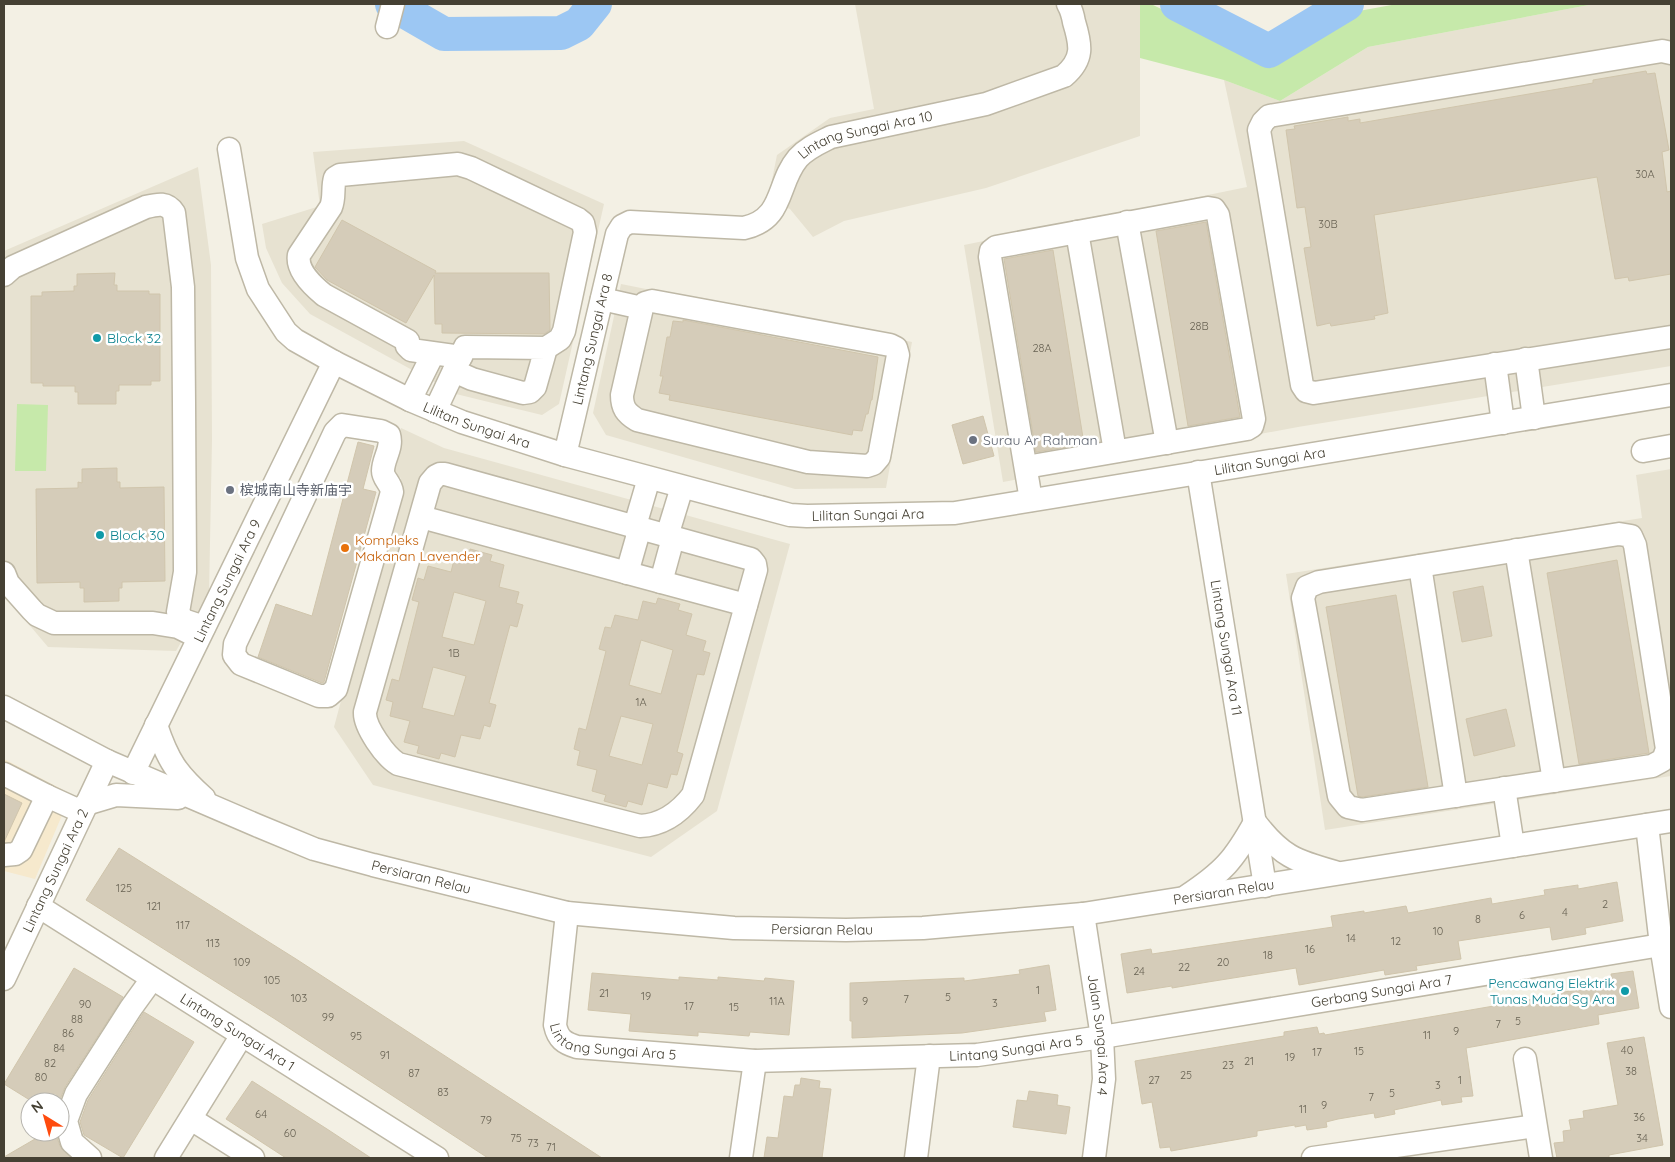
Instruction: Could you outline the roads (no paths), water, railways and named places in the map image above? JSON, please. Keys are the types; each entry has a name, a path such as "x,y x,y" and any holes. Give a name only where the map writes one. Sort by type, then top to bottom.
{"street":[{"path":"387,26 393,4"},
{"name":"Lintang Sungai Ara 10","path":"622,226 630,222 744,228 755,226 771,213 777,205 788,175 799,157 819,143 831,138 986,104 1064,76 1074,68 1080,49 1079,38 1068,4"},
{"path":"1671,53 1662,51 1269,116 1263,122 1260,130 1302,385 1306,391 1314,393 1671,337"},
{"name":"Lilitan Sungai Ara","path":"229,149 247,258 258,289 286,332 295,340 410,400 462,422 565,455 790,515 955,513 1671,395"},
{"path":"408,341 406,344 409,350 460,358 546,348 560,339 564,332 585,232 583,223 471,168 458,164 340,175 335,178 335,198 332,207 299,255 299,267 324,295 408,341 442,342 460,358 472,379 523,393 530,392 535,387 546,348"},
{"path":"4,275 13,266 146,207 165,204 174,213 183,287 185,572 178,612 183,620 202,633"},
{"path":"1026,467 1247,429 1252,426 1254,420 1218,215 1214,209 1208,208 1127,222 996,248 991,251 990,257 1031,500"},
{"path":"1127,222 1166,443"},
{"name":"Lintang Sungai Ara 8","path":"565,455 617,234 622,226"},
{"path":"1077,232 1115,451"},
{"path":"602,299 642,308"},
{"path":"652,301 890,345 896,348 898,355 879,457 873,464 867,466 808,462 637,420 624,409 622,396 642,308 645,302 652,301"},
{"path":"410,400 433,354"},
{"path":"435,411 460,358"},
{"path":"1526,359 1534,418"},
{"name":"Lintang Sungai Ara 9","path":"133,773 334,362"},
{"path":"1494,364 1503,423"},
{"path":"342,425 352,425 381,431 389,435 391,442 383,471 392,492 336,689 328,696 319,696 241,664 234,655 235,644 282,545 335,432 342,425"},
{"path":"1643,451 1671,446"},
{"name":"Lintang Sungai Ara 11","path":"1198,472 1265,886"},
{"path":"440,474 445,474 753,561 757,566 756,570 693,796 683,807 659,823 640,826 398,764 387,755 365,718 421,517 432,479 440,474"},
{"path":"627,573 637,538 637,519 649,478"},
{"path":"661,582 682,487"},
{"path":"421,517 746,605"},
{"path":"250,532 282,545"},
{"path":"1619,534 1631,536 1635,545 1667,749 1663,760 1652,766 1456,796 1362,810 1348,807 1339,796 1303,598 1307,587 1319,582 1516,550 1619,534"},
{"path":"1516,550 1554,781"},
{"path":"1420,566 1456,796"},
{"path":"4,573 8,583 37,615 54,623 153,623 173,625 202,633"},
{"name":"Persiaran Relau","path":"4,707 133,773 314,849 567,913 734,928 846,930 923,928 1082,914 1671,821"},
{"path":"156,725 173,766 204,803"},
{"name":"Lintang Sungai Ara 2","path":"4,979 11,948 38,906 107,761"},
{"path":"4,774 47,796 84,808 116,795 204,803"},
{"path":"1504,788 1513,846"},
{"path":"4,855 15,854 20,850 47,796"},
{"path":"1182,899 1224,869 1236,854 1255,822"},
{"name":"Lintang Sungai Ara 11","path":"1255,822 1268,839 1288,856 1310,865 1342,874"},
{"path":"1646,825 1671,1007"},
{"name":"Lintang Sungai Ara 1","path":"38,906 437,1158"},
{"name":"Lintang Sungai Ara 5","path":"567,913 555,1025 557,1033 562,1040 577,1046 755,1061 977,1055 1102,1036"},
{"name":"Jalan Sungai Ara 4","path":"1082,914 1102,1036 1104,1079 1094,1158"},
{"name":"Gerbang Sungai Ara 7","path":"1102,1036 1661,945"},
{"path":"90,1158 72,1142 66,1122 76,1094 131,1008 152,979"},
{"path":"166,1158 242,1035"},
{"name":"Lintang Sungai Ara 5","path":"916,1158 930,1056"},
{"path":"1525,1059 1541,1158"},
{"path":"741,1158 755,1061"},
{"path":"191,1119 253,1158"},
{"path":"1313,1158 1385,1153 1535,1126"}],"waterway":[{"path":"392,4 444,34 561,33 579,24 595,4"},
{"path":"1177,4 1269,51 1347,4"}],"place":[{"name":"Block 32","path":"97,338"},
{"name":"Surau Ar Rahman","path":"973,440"},
{"name":"槟城南山寺新庙宇","path":"230,490"},
{"name":"Block 30","path":"100,535"},
{"name":"Kompleks Makanan Lavender","path":"345,548"},
{"name":"Pencawang Elektrik Tunas Muda Sg Ara","path":"1625,991"}]}
